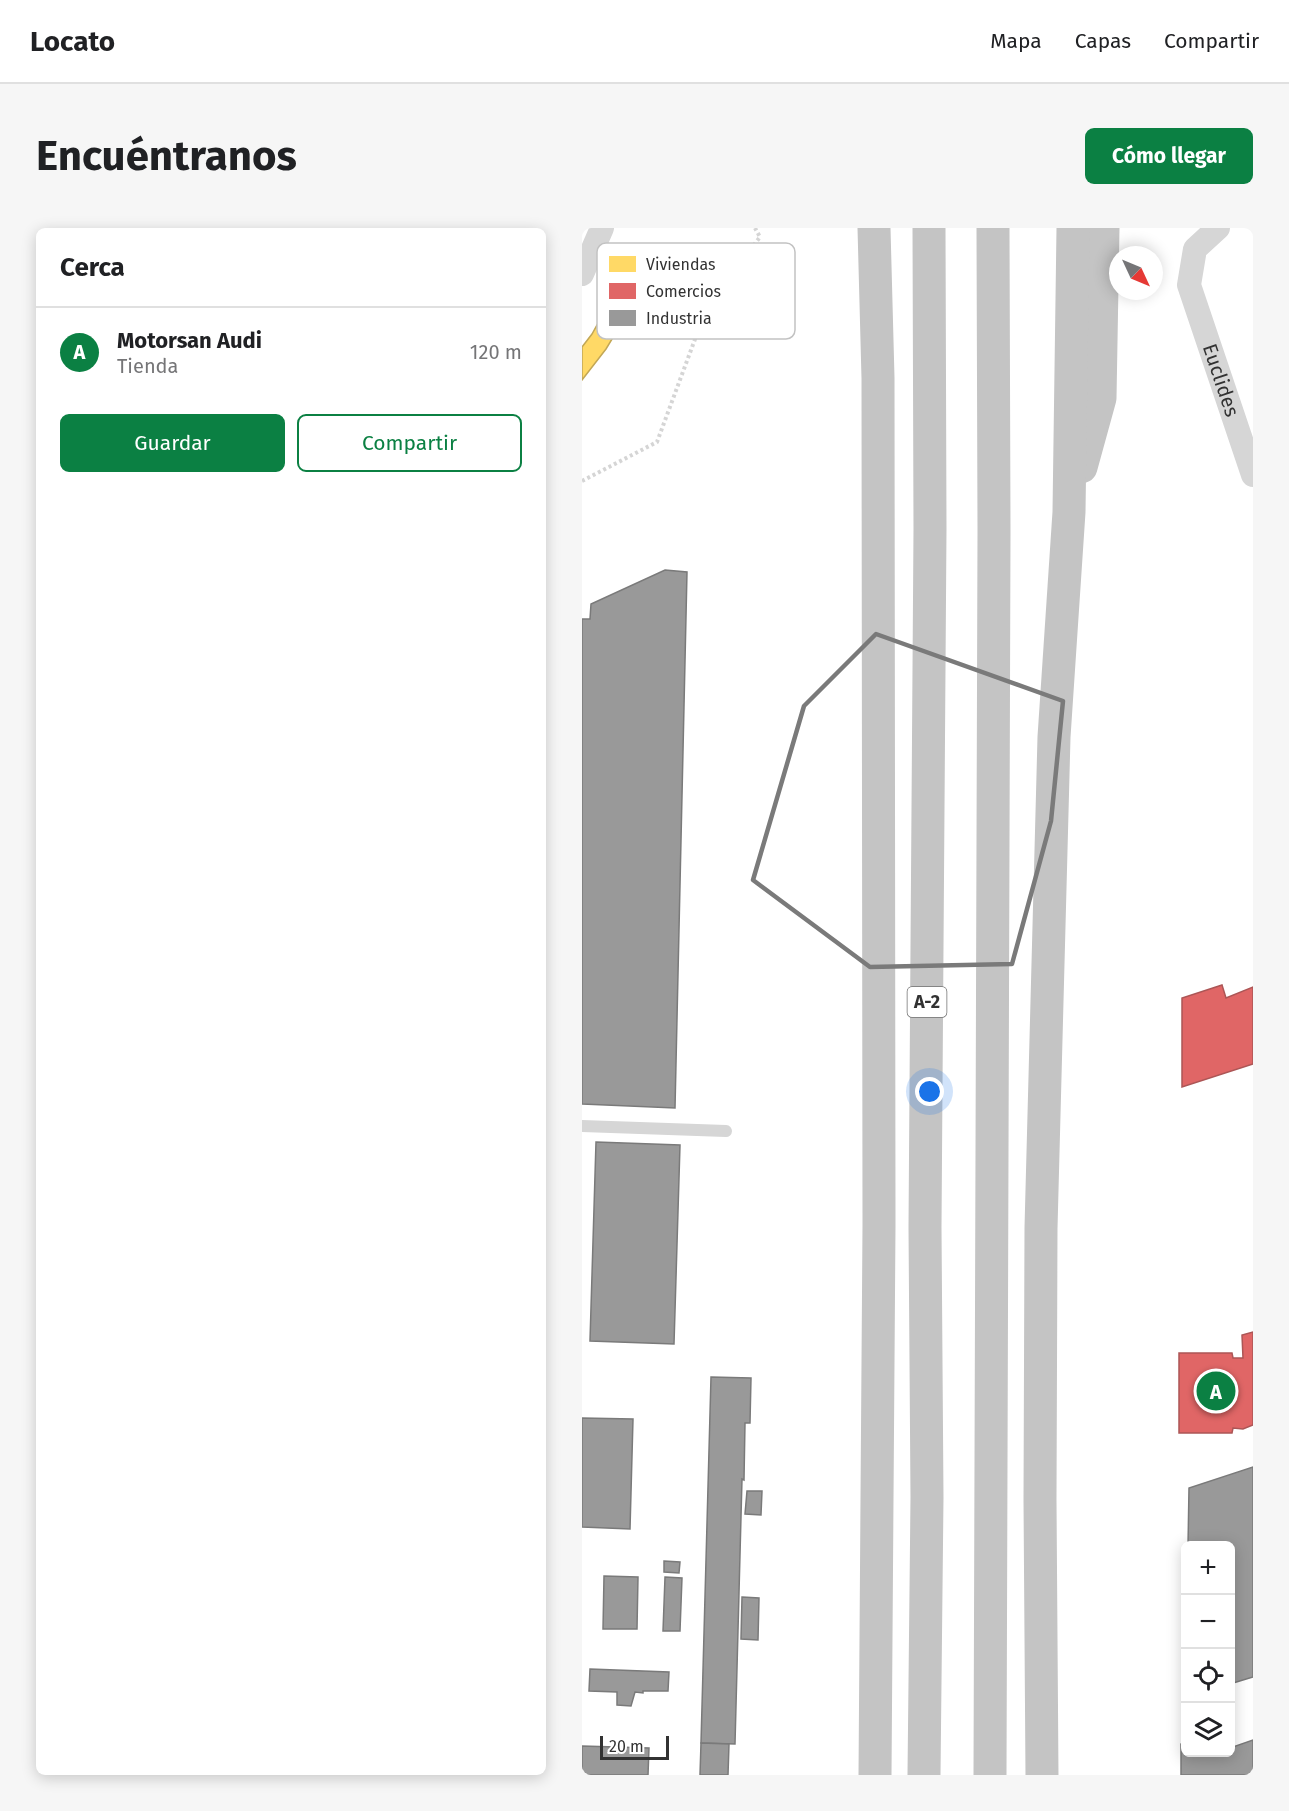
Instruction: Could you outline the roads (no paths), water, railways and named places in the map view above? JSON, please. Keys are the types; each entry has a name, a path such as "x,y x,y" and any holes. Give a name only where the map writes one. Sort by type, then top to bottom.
{"highway":[{"path":"874,228 878,378 879,1224 874,1775"},
{"path":"878,378 885,228"},
{"name":"A-2","path":"924,1775 927,1497 925,1227 930,541 929,228"},
{"path":"990,1775 993,228"},
{"path":"1042,1775 1041,1228 1054,737 1069,512 1073,228"},
{"path":"1069,512 1100,398 1103,228"}],"street":[{"path":"582,274 602,228"},
{"name":"Euclides","path":"1218,228 1195,249 1189,285 1253,475"}],"lane":[{"path":"582,1126 726,1131"}],"place":[{"name":"Motorsan Audi","path":"1216,1391"}]}
